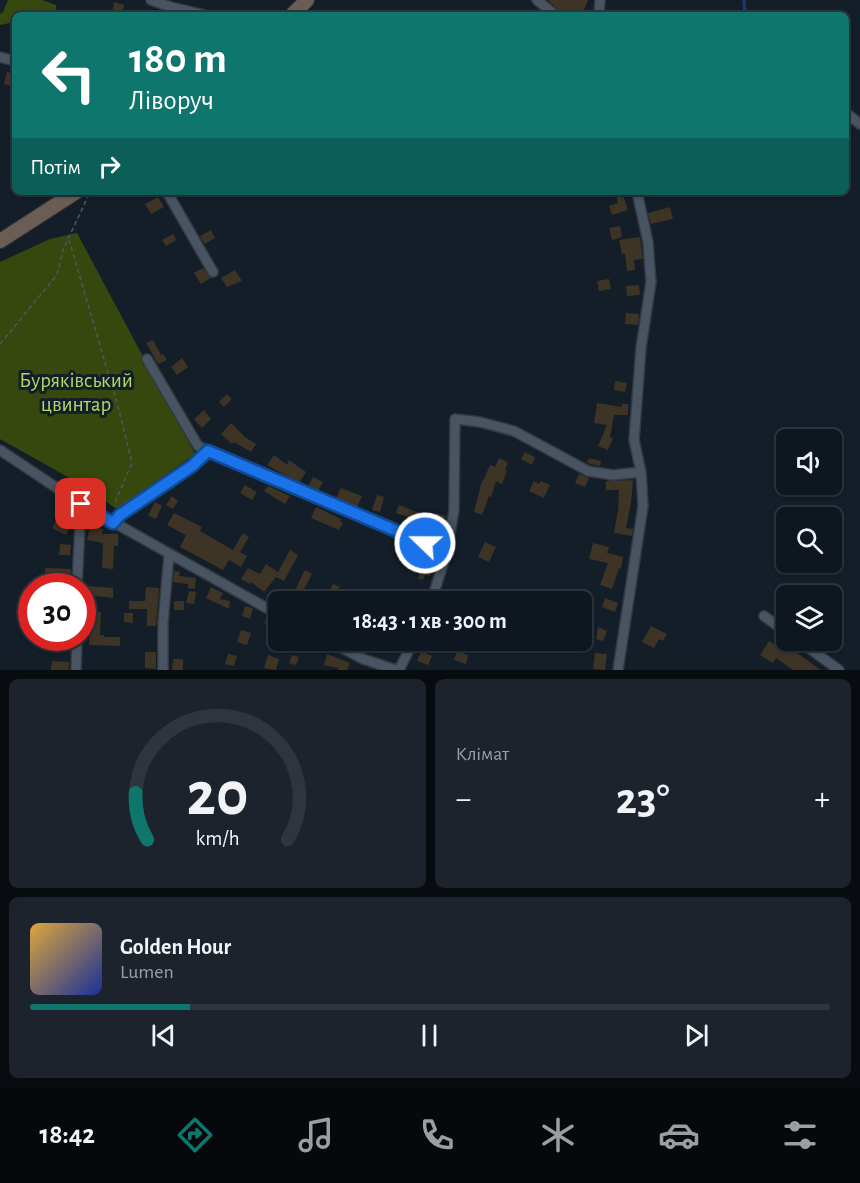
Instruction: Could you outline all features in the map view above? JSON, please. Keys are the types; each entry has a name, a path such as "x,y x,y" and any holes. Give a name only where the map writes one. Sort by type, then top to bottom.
{"street":[{"path":"151,0 192,12"},
{"path":"295,12 307,0"},
{"path":"537,0 551,12"},
{"path":"0,241 71,195"},
{"path":"169,195 213,272"},
{"path":"618,670 643,506 641,472 633,440 640,348 651,282 648,242 638,195"},
{"path":"147,359 198,446 447,552"},
{"path":"435,591 447,552 454,510 455,419 480,422 514,431 588,471 613,475 641,472"},
{"path":"0,450 113,523 268,609"},
{"path":"113,523 120,515 192,466 208,451"},
{"path":"78,573 81,504"},
{"path":"163,670 163,623 169,555"},
{"path":"764,616 776,625"},
{"path":"76,670 77,651"},
{"path":"348,651 363,659 398,670 408,651"},
{"path":"813,651 839,670"},
{"path":"359,670 363,659"}],"path":[{"path":"0,344 57,275 63,250 89,195"},
{"path":"69,240 119,410 132,463 116,500 113,523"}],"green space":[{"path":"8,0 42,0 56,5 56,12 12,12 12,23 0,25 0,14"},
{"name":"Буряківський цвинтар","path":"77,233 195,454 117,509 66,476 0,439 0,262 50,239"}],"building":[{"path":"548,0 588,0 583,12 560,12"},
{"path":"114,2 124,5 123,12 112,12"},
{"path":"7,72 12,73 12,86 4,84"},
{"path":"617,195 623,195 628,210 612,215 609,206 618,203"},
{"path":"158,197 164,207 151,214 145,204"},
{"path":"670,207 673,219 651,224 648,213"},
{"path":"620,226 622,237 612,240 609,228"},
{"path":"211,230 215,238 205,244 200,236"},
{"path":"173,234 176,240 166,246 162,240"},
{"path":"640,237 643,259 634,260 635,270 627,271 625,254 622,254 619,240"},
{"path":"203,268 211,278 201,284 194,273"},
{"path":"235,270 242,281 227,287 221,278"},
{"path":"609,279 611,289 599,291 597,281"},
{"path":"639,285 640,295 627,296 626,286"},
{"path":"626,313 639,314 638,325 625,324"},
{"path":"153,340 161,355 163,354 167,360 158,364 146,343"},
{"path":"182,358 188,367 177,375 171,367"},
{"path":"615,381 627,383 625,392 614,390"},
{"path":"227,394 232,399 224,407 219,402"},
{"path":"597,403 622,407 622,404 628,404 628,415 614,415 610,437 613,438 608,450 598,446 607,425 594,423"},
{"path":"204,410 211,419 202,428 194,419"},
{"path":"231,423 256,444 251,452 234,442 232,444 221,434"},
{"path":"525,452 535,457 532,465 521,459"},
{"path":"274,455 287,465 289,460 306,472 299,483 267,465"},
{"path":"499,458 508,462 502,484 496,481 482,515 474,512 482,481 490,465 495,467"},
{"path":"589,458 601,461 600,466 587,463"},
{"path":"579,474 589,478 585,487 575,483"},
{"path":"313,477 323,482 318,491 308,487"},
{"path":"633,480 626,528 633,529 632,536 614,533 619,490 606,490 606,481"},
{"path":"534,481 550,485 544,498 529,491"},
{"path":"245,485 257,492 252,500 240,493"},
{"path":"268,486 290,496 285,504 264,491"},
{"path":"341,488 362,496 357,507 336,498"},
{"path":"377,495 384,497 380,512 372,510"},
{"path":"172,496 178,501 173,509 166,505"},
{"path":"59,501 74,509 69,519 73,522 66,535 52,528 60,513 55,510"},
{"path":"155,502 162,506 156,519 148,515"},
{"path":"399,505 435,519 437,513 446,516 442,538 436,537 437,533 406,521 408,517 396,513"},
{"path":"316,507 341,519 340,522 343,523 339,530 311,518"},
{"path":"174,513 202,527 200,531 233,550 243,533 249,537 240,552 247,556 241,567 229,560 223,570 180,547 186,535 167,525"},
{"path":"90,527 103,529 102,534 118,534 118,546 114,546 113,569 102,568 103,543 87,540"},
{"path":"485,542 496,547 489,562 478,557"},
{"path":"593,543 609,547 607,553 623,557 621,569 619,568 612,589 600,585 608,563 589,559"},
{"path":"60,544 71,545 70,555 59,555"},
{"path":"411,545 434,554 429,565 433,566 430,576 425,575 423,580 418,579 424,557 409,552"},
{"path":"290,550 298,555 284,581 276,577 264,592 251,582 250,584 241,579 248,568 260,574 266,564 278,572"},
{"path":"45,568 71,569 71,573 45,573"},
{"path":"305,570 312,574 303,591 294,591"},
{"path":"174,571 180,572 179,576 196,578 195,589 188,588 188,584 173,582"},
{"path":"333,584 340,587 338,591 330,591"},
{"path":"96,587 113,588 113,598 96,596"},
{"path":"146,587 159,588 156,626 147,626 147,609 129,609 129,601 145,601"},
{"path":"211,587 223,593 220,599 230,601 229,609 206,598"},
{"path":"189,591 196,592 194,604 186,603"},
{"path":"605,598 618,603 615,612 602,607"},
{"path":"174,601 184,601 184,610 174,610"},
{"path":"245,606 253,608 250,619 242,616"},
{"path":"96,612 101,612 100,635 120,637 120,646 96,645"},
{"path":"124,613 133,613 133,623 124,622"},
{"path":"651,626 667,634 663,641 659,639 654,648 642,642"},
{"path":"598,627 607,631 603,641 596,639"},
{"path":"241,630 251,633 247,645 237,642"},
{"path":"769,641 776,645 776,651 794,651 821,670 793,670 776,658 773,663 760,655"},
{"path":"421,651 432,656 428,665 417,661"},
{"path":"457,651 468,655 466,664 454,660"},
{"path":"145,652 156,652 156,669 145,668"},
{"path":"595,653 607,654 605,670 593,669"},
{"path":"228,654 237,656 234,666 225,664"},
{"path":"327,654 350,663 347,670 338,670 338,668 324,665"},
{"path":"268,655 279,659 276,670 264,668"},
{"path":"292,655 299,657 296,665 289,663"},
{"path":"173,659 183,659 183,670 172,670"},
{"path":"52,661 69,662 69,670 51,670"}],"waterway":[{"path":"744,0 745,12"}],"route":[{"path":"81,504 113,523 120,515 192,466 208,451 425,543"}]}
